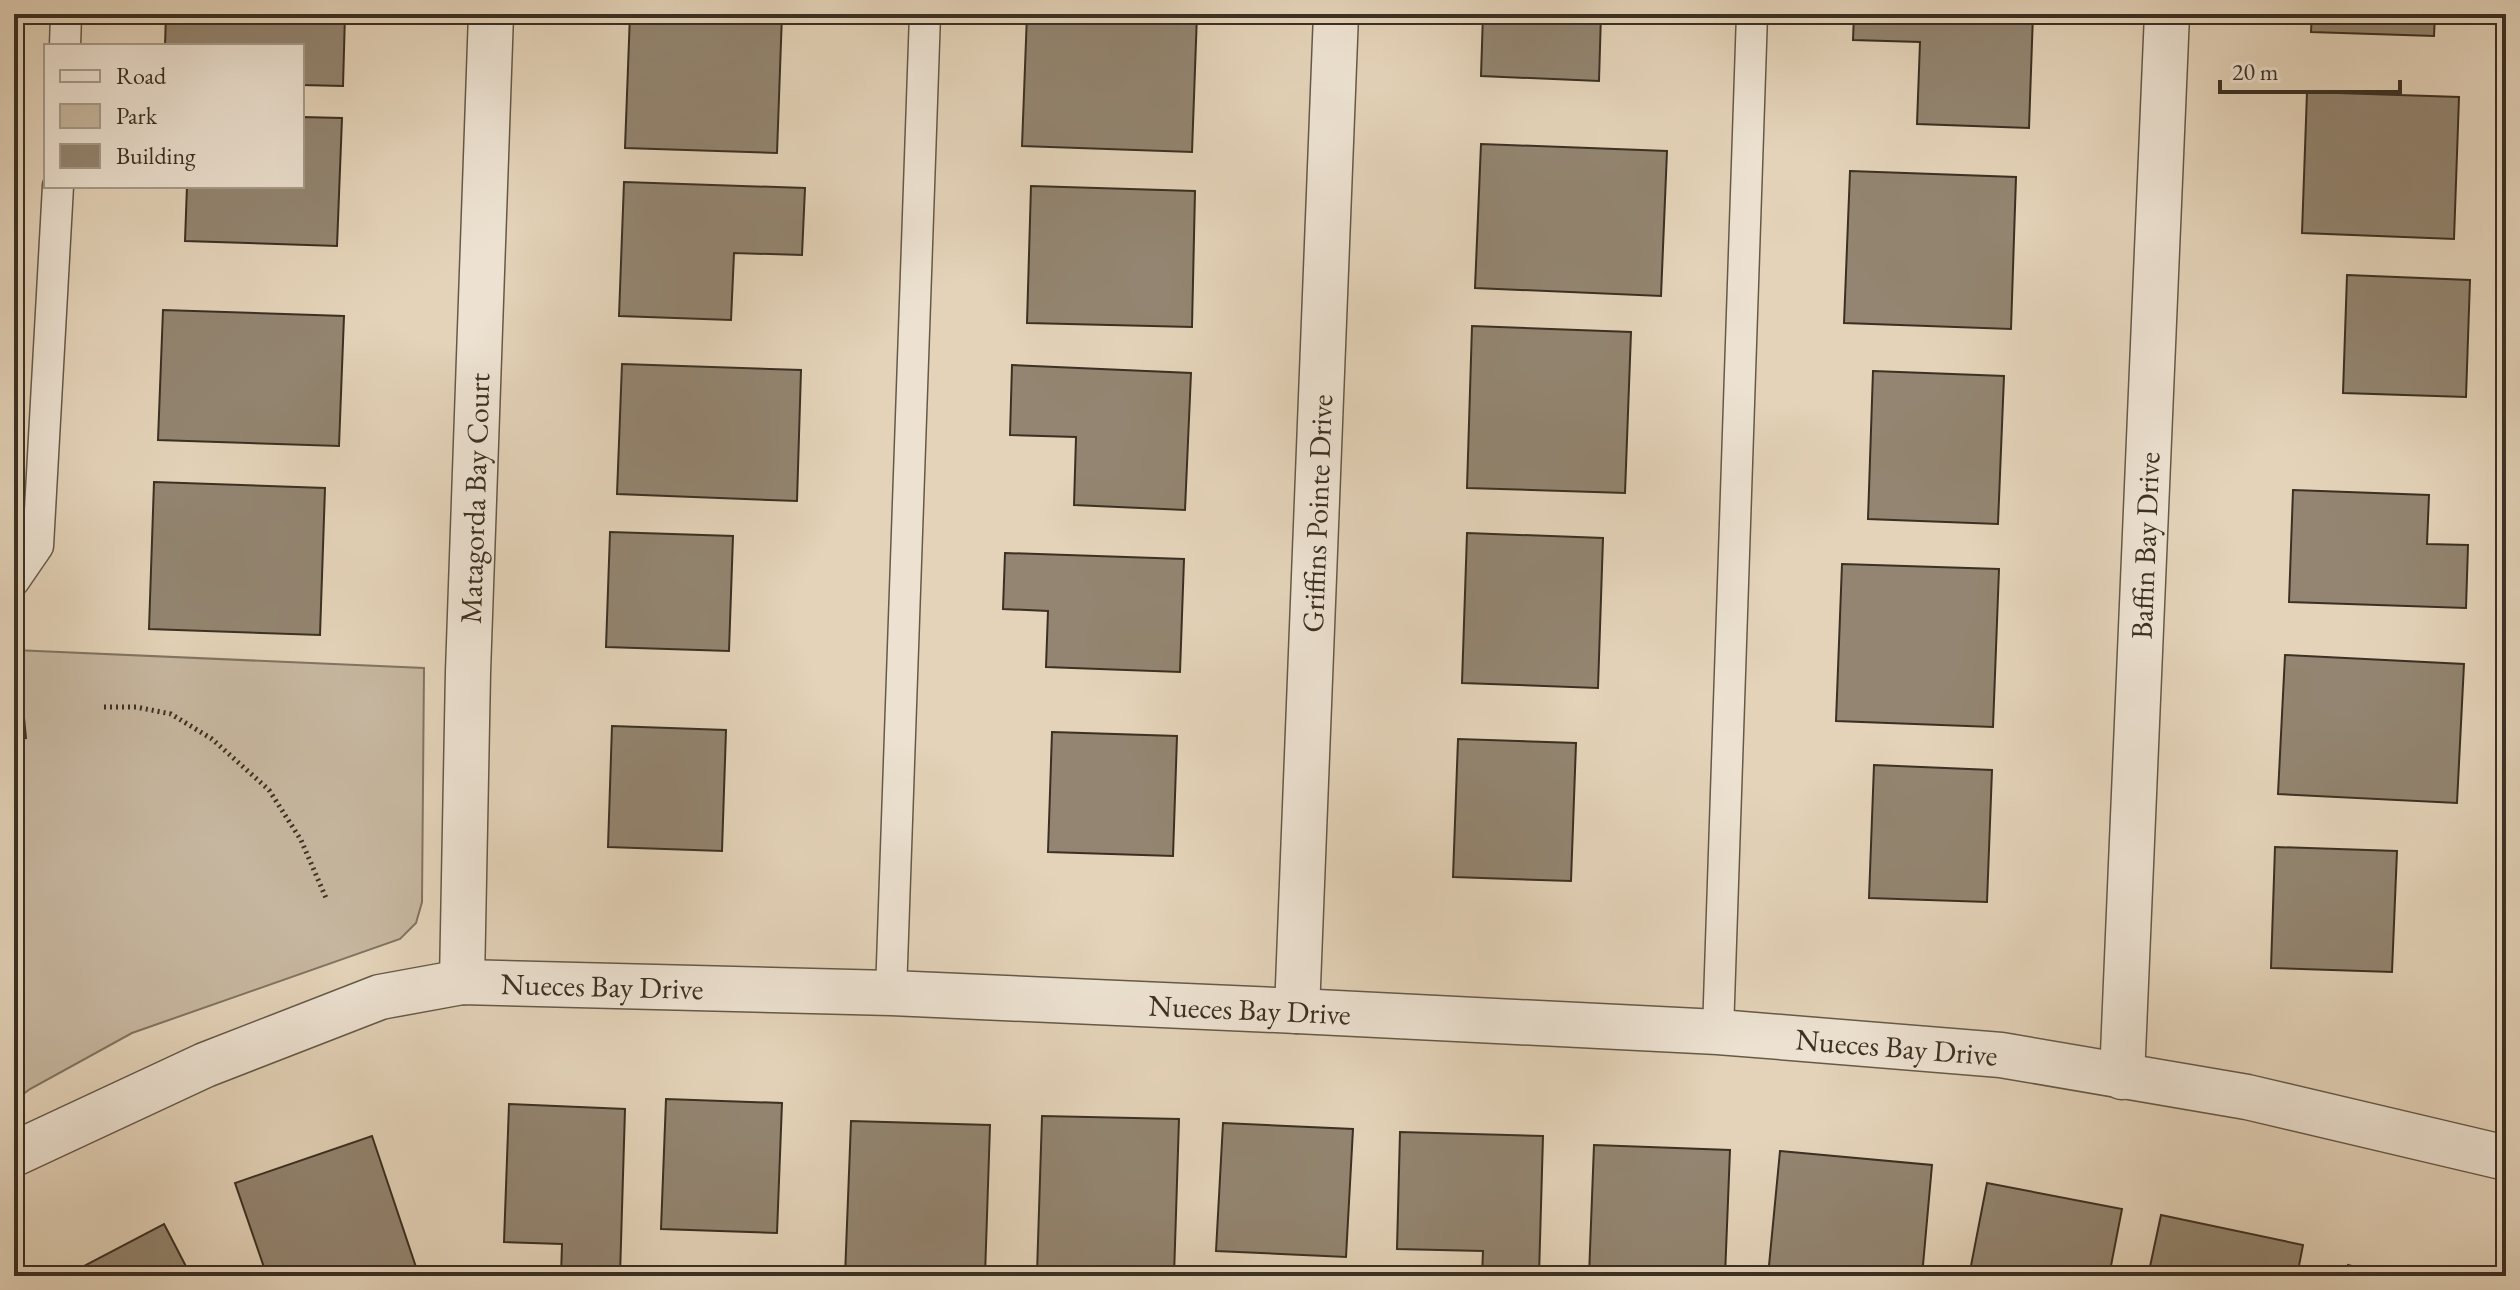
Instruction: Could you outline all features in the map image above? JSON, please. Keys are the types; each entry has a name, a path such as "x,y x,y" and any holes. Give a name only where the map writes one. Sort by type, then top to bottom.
{"street":[{"name":"Matagorda Bay Court","path":"462,982 468,672 491,14"},
{"name":"Griffins Pointe Drive","path":"1297,1011 1336,14"},
{"name":"Baffin Bay Drive","path":"2122,1077 2167,14"},
{"name":"Nueces Bay Drive","path":"14,1154 205,1065 380,997 462,982 891,993 1297,1011 1718,1032 2001,1055 2247,1097 2506,1158"}],"lane":[{"path":"65,44 66,14"},
{"path":"891,993 925,14"},
{"path":"1718,1032 1752,14"},
{"path":"14,581 38,546 58,188"}],"path":[{"path":"104,707 136,707 171,714 212,739 269,790 301,840 326,898"}],"green space":[{"path":"14,650 424,668 422,902 416,923 400,939 132,1033 30,1089 14,1101"}],"building":[{"path":"166,14 345,14 343,86 304,85 304,44 165,44"},
{"path":"630,14 782,14 777,153 625,148"},
{"path":"1027,14 1197,14 1192,152 1022,146"},
{"path":"1483,14 1601,14 1599,81 1481,76"},
{"path":"1854,14 2033,14 2029,128 1917,124 1920,42 1853,40"},
{"path":"2312,14 2435,14 2434,36 2311,32"},
{"path":"2307,92 2459,97 2454,239 2302,233"},
{"path":"304,117 342,118 337,246 185,241 187,188 304,188"},
{"path":"1481,144 1667,151 1661,296 1475,288"},
{"path":"1850,171 2016,177 2011,329 1844,323"},
{"path":"624,182 805,188 802,255 734,253 731,320 619,316"},
{"path":"1031,186 1195,191 1192,327 1027,323"},
{"path":"2347,275 2470,280 2466,397 2343,393"},
{"path":"163,310 344,316 339,446 158,440"},
{"path":"1472,326 1631,332 1625,493 1467,488"},
{"path":"622,364 801,370 797,501 617,494"},
{"path":"1012,365 1191,373 1185,510 1074,505 1076,437 1010,435"},
{"path":"1873,371 2004,376 1998,524 1868,519"},
{"path":"154,482 325,488 320,635 149,629"},
{"path":"2293,490 2429,495 2427,544 2468,545 2466,608 2289,602"},
{"path":"610,532 733,536 729,651 606,647"},
{"path":"1467,533 1603,538 1598,688 1462,683"},
{"path":"1005,553 1184,559 1180,672 1046,667 1048,611 1003,609"},
{"path":"1842,564 1999,569 1993,727 1836,721"},
{"path":"2285,655 2464,664 2457,803 2278,794"},
{"path":"21,687 26,738 14,739 14,688"},
{"path":"612,726 726,730 722,851 608,847"},
{"path":"1052,732 1177,736 1173,856 1048,852"},
{"path":"1458,739 1576,743 1571,881 1453,877"},
{"path":"1874,765 1992,770 1987,902 1869,898"},
{"path":"2275,847 2397,851 2392,972 2271,968"},
{"path":"666,1099 782,1103 777,1233 661,1229"},
{"path":"509,1104 625,1109 620,1276 561,1276 562,1244 504,1242"},
{"path":"1042,1116 1179,1119 1174,1276 1037,1273"},
{"path":"851,1121 990,1125 985,1276 845,1276"},
{"path":"1223,1123 1353,1129 1346,1257 1216,1251"},
{"path":"1400,1132 1543,1136 1539,1276 1482,1276 1483,1251 1397,1249"},
{"path":"372,1136 419,1276 267,1276 235,1183"},
{"path":"1594,1145 1730,1150 1725,1276 1589,1276"},
{"path":"1780,1151 1932,1165 1922,1276 1768,1276"},
{"path":"1987,1183 2122,1209 2109,1276 1969,1276"},
{"path":"2161,1215 2303,1245 2297,1276 2148,1276"},
{"path":"164,1224 191,1276 65,1276"},
{"path":"2348,1265 2391,1276 2346,1276"}]}
